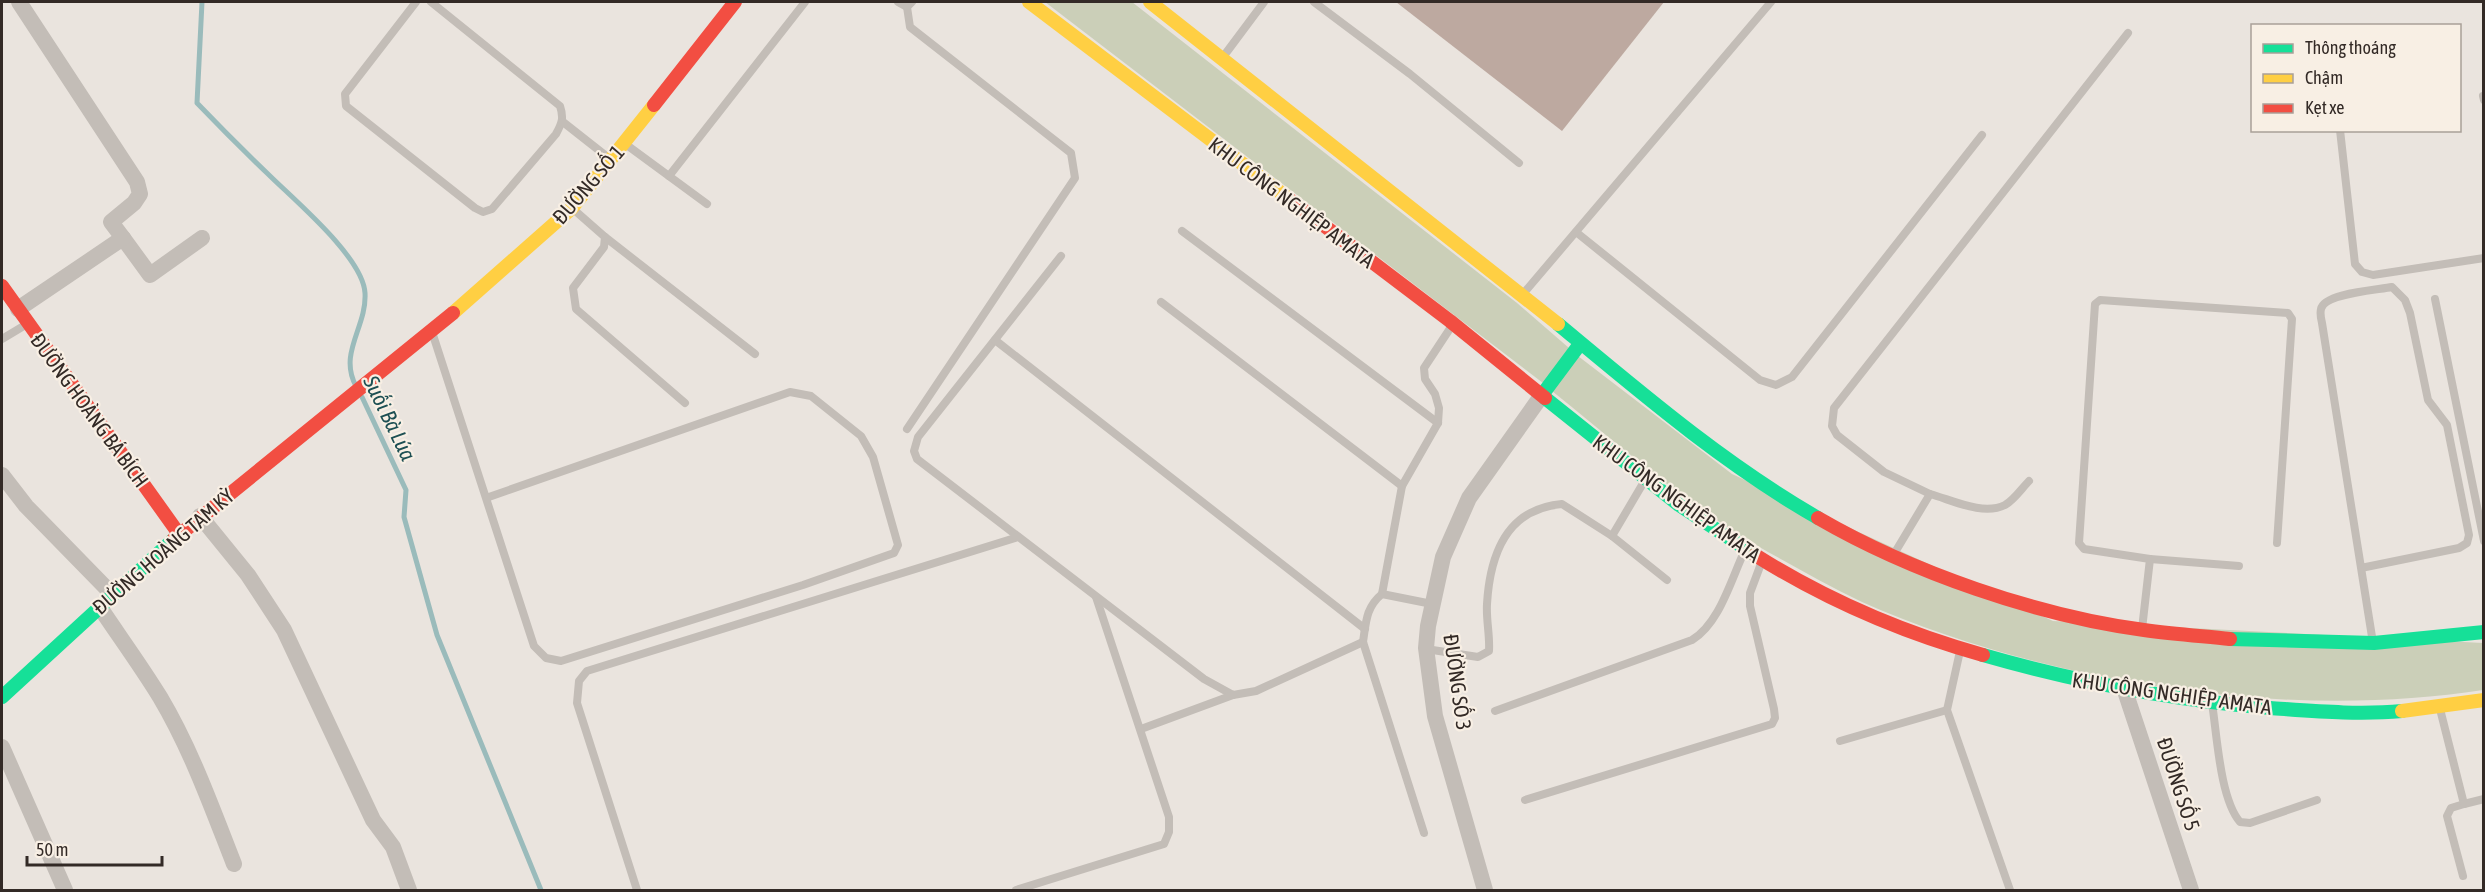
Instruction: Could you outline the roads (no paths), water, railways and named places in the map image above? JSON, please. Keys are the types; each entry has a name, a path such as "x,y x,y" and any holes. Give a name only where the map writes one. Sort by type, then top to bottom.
{"street":[{"path":"19,2 137,182 140,194 134,203 111,222 150,274 202,238"},
{"name":"ĐƯỜNG SỐ 1","path":"388,365 432,332 572,208 735,2"},
{"name":"KHU CÔNG NGHIỆP AMATA","path":"1029,2 1453,324 1645,479 1762,560 1858,611 1960,650 2041,672 2125,691 2212,703 2315,712 2392,712 2484,700"},
{"path":"1150,2 1523,295 1658,407 1782,497 1839,530 1953,581 2054,611 2142,630 2239,640 2374,643 2484,632"},
{"path":"18,309 123,237"},
{"name":"ĐƯỜNG HOÀNG BÁ BÍCH","path":"2,286 179,534"},
{"path":"1542,395 1580,344"},
{"name":"ĐƯỜNG HOÀNG TAM KỲ","path":"2,697 179,534 388,365"},
{"name":"ĐƯỜNG SỐ 3","path":"1485,891 1435,716 1426,648 1432,604 1443,557 1469,498 1542,395"},
{"path":"2,475 26,506 112,594"},
{"path":"200,516 248,575 284,630 373,820 393,847 409,891"},
{"path":"99,606 173,721 234,864"},
{"name":"ĐƯỜNG SỐ 5","path":"2125,691 2190,891"},
{"path":"2,747 65,891"}],"lane":[{"path":"416,2 345,94 346,106 483,212 492,209 556,134 562,122 560,106 431,2"},
{"path":"669,176 806,2"},
{"path":"898,2 909,4 910,27 1071,153 1076,171 1075,178 907,429"},
{"path":"1222,57 1264,2"},
{"path":"1314,2 1410,74 1519,163"},
{"path":"1523,295 1771,2"},
{"path":"2029,481 2007,504 1994,508 1979,508 1930,494 1884,472 1837,435 1832,426 1834,408 2128,33"},
{"path":"562,122 610,159"},
{"path":"2340,132 2355,264 2362,272 2373,275 2484,258"},
{"path":"1576,232 1760,380 1776,385 1792,376 1982,135"},
{"path":"623,143 706,204"},
{"path":"572,208 605,237 754,354"},
{"path":"1182,231 1437,423"},
{"path":"605,237 604,248 573,288 576,309 685,403"},
{"path":"1060,256 918,438 914,451 917,459 1204,679 1233,695"},
{"path":"2361,568 2459,548 2467,543 2469,535 2447,425 2428,400 2410,313 2405,300 2392,287 2336,297 2324,302 2321,309 2361,568 2374,643"},
{"path":"2435,299 2484,541"},
{"path":"2239,566 2150,559 2084,549 2079,543 2095,304 2100,300 2288,313 2292,319 2277,543"},
{"path":"1161,302 1402,486"},
{"path":"2,339 27,324"},
{"path":"1424,833 1363,642 1366,615 1373,602 1382,594 1402,486 1437,423 1439,408 1435,394 1425,379 1424,368 1453,324"},
{"path":"432,332 534,646 546,658 561,661 803,585 894,553 898,545 873,457 861,436 811,396 790,392 486,498"},
{"path":"995,339 1365,629"},
{"path":"1612,536 1645,479"},
{"path":"1894,555 1930,494"},
{"path":"1426,648 1478,657 1489,651 1487,605 1494,561 1503,538 1512,526 1533,510 1562,504 1612,536 1667,580"},
{"path":"637,891 577,703 579,681 587,671 1018,537"},
{"path":"1495,711 1692,640 1702,634 1712,622 1745,549"},
{"path":"2142,630 2150,559"},
{"path":"1525,800 1772,724 1775,718 1774,709 1749,606 1750,593 1762,560"},
{"path":"1382,594 1432,604"},
{"path":"1016,891 1164,844 1169,832 1169,817 1096,597"},
{"path":"1141,729 1233,695 1256,691 1363,642"},
{"path":"1960,650 1947,710 2010,891"},
{"path":"2212,703 2226,787 2233,814 2241,822 2250,823 2317,800"},
{"path":"2440,706 2464,804"},
{"path":"1840,741 1947,710"},
{"path":"2463,876 2447,816 2451,808 2484,799"}],"waterway":[{"name":"Suối Bà Lúa","path":"202,2 197,103 325,229 353,263 361,279 365,293 364,305 350,362 351,374 356,386"},
{"name":"Suối Bà Lúa","path":"362,397 406,490 404,517 437,635 541,890"}]}
